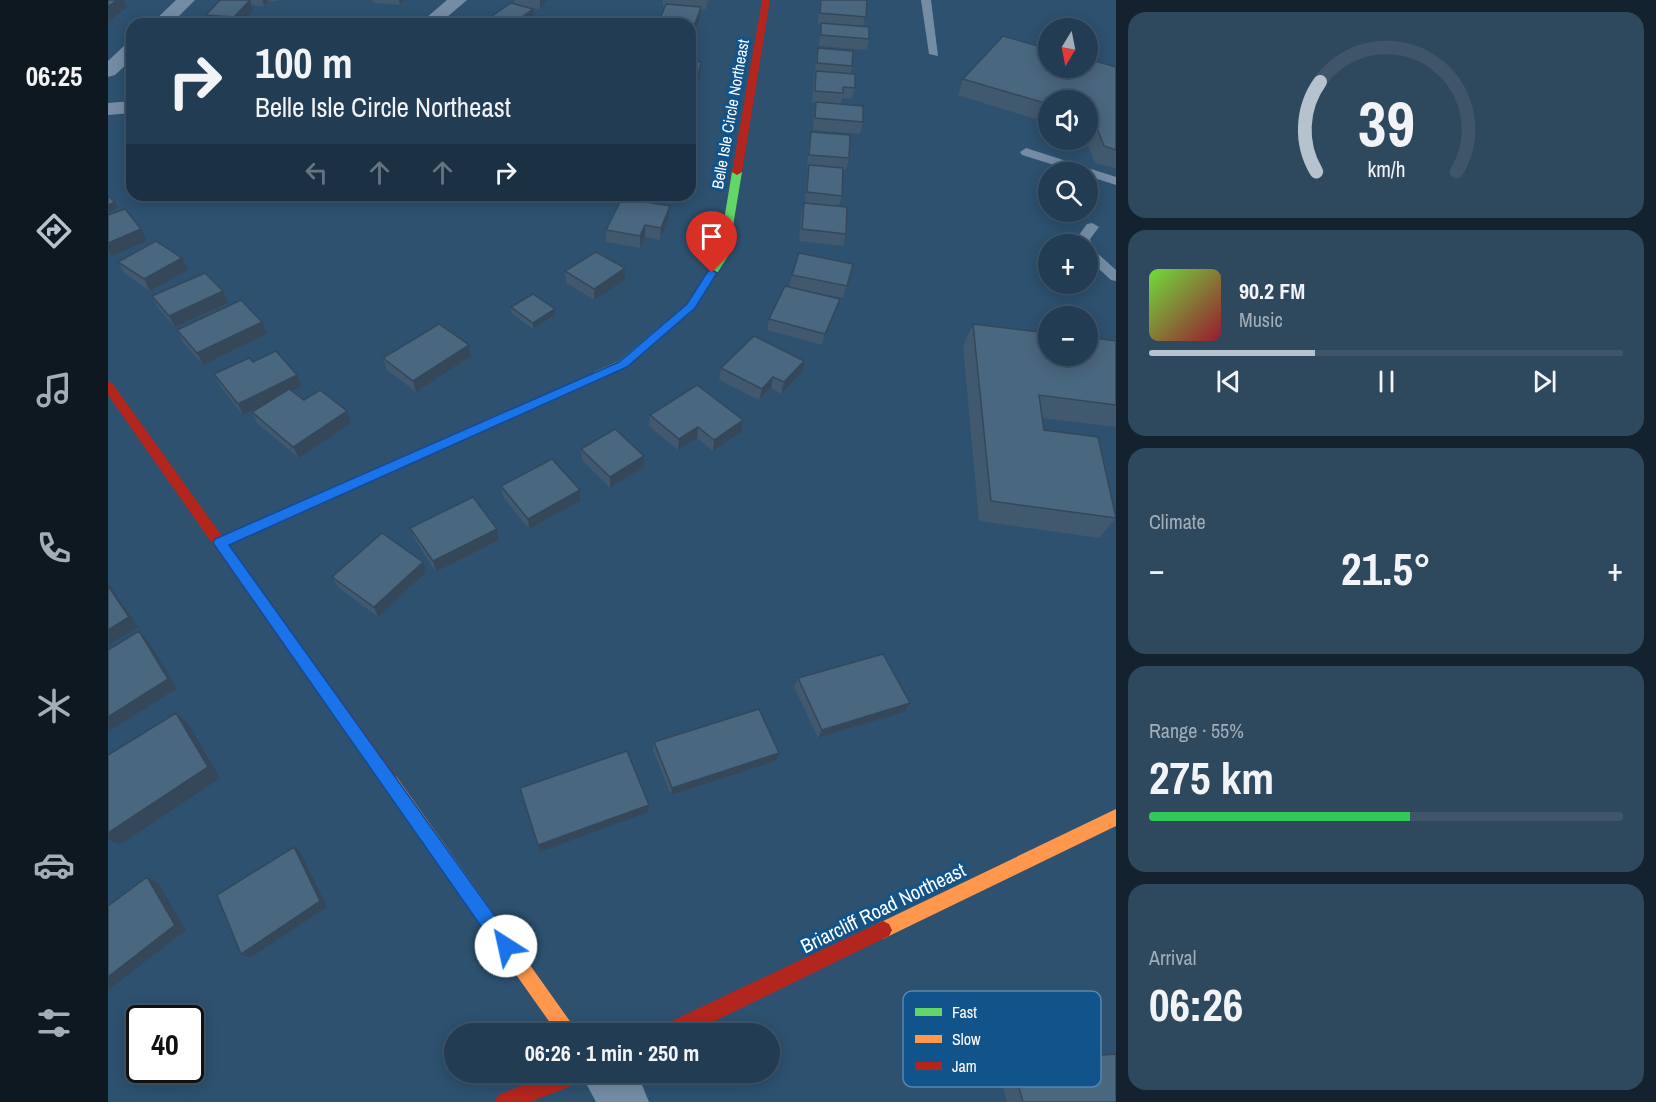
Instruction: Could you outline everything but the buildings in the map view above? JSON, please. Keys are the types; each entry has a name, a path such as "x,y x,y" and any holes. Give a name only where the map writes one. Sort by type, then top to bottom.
{"street":[{"path":"166,18 186,0"},
{"path":"436,18 458,0"},
{"name":"Belle Isle Circle Northeast","path":"220,543 623,364 691,306 723,256 766,0"},
{"path":"108,71 126,54"},
{"path":"108,109 126,108"},
{"path":"108,386 562,1023"},
{"name":"Briarcliff Road Northeast","path":"689,1023 1116,817"},
{"path":"505,1102 554,1083"},
{"path":"612,1083 625,1102"}],"lane":[{"path":"926,0 934,54"},
{"path":"1026,152 1116,181"},
{"path":"1087,234 1092,228"},
{"path":"1098,261 1116,277"}],"traffic: fast":[{"path":"598,375 623,364 691,306 723,256 737,172"}],"traffic: slow":[{"path":"390,782 562,1023"},
{"path":"883,930 1116,817"}],"traffic: jam":[{"path":"737,172 766,0"},
{"path":"220,543 598,375"},
{"path":"108,386 390,782"},
{"path":"689,1023 883,930"},
{"path":"505,1102 554,1083"}],"route":[{"path":"506,946 220,543 623,364 691,306 712,273"}]}
